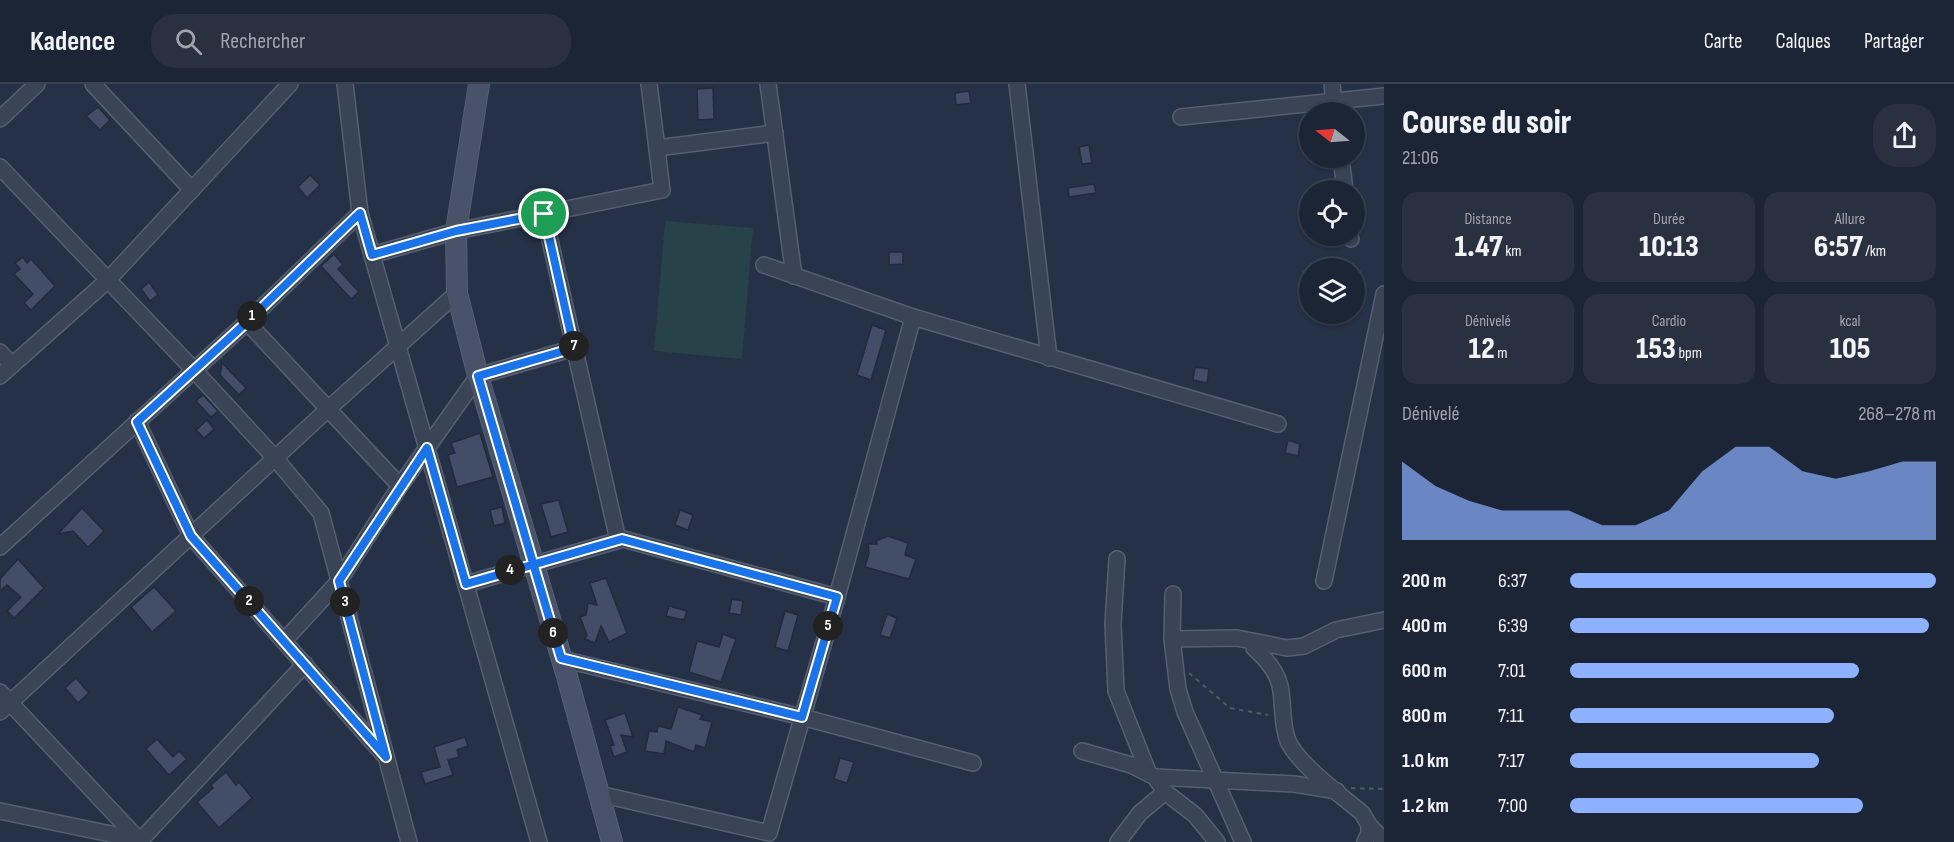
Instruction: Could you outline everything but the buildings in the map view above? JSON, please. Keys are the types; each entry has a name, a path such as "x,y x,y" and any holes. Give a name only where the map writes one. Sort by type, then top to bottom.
{"street":[{"path":"0,119 37,84"},
{"path":"93,84 192,190"},
{"path":"0,376 108,280 290,84"},
{"path":"345,84 360,213 539,842"},
{"path":"479,84 456,231 457,293 478,376 561,658 612,842"},
{"path":"372,255 456,231 662,190 649,84"},
{"path":"768,84 794,276"},
{"path":"1017,84 1049,358"},
{"path":"1332,84 1334,102"},
{"path":"1357,102 1384,96"},
{"path":"1181,117 1299,109"},
{"path":"657,148 775,133"},
{"path":"0,167 194,370 275,458 321,513 409,842"},
{"path":"0,547 247,322 360,213"},
{"path":"544,214 618,540"},
{"path":"764,265 913,317 1278,424"},
{"path":"142,841 3,702 191,536 457,293"},
{"path":"1324,581 1384,294"},
{"path":"599,794 769,833 837,597 913,317"},
{"path":"247,322 400,486"},
{"path":"284,641 339,581 400,486 478,376 574,348"},
{"path":"0,352 12,365"},
{"path":"137,422 191,536 386,757"},
{"path":"466,584 532,563 622,539 837,597"},
{"path":"1117,559 1113,624 1116,691 1152,775 1165,792 1195,815 1217,842"},
{"path":"1173,594 1173,661 1178,689 1185,712 1243,842"},
{"path":"1172,639 1237,638 1287,648 1304,646 1336,630 1384,620"},
{"path":"1254,643 1254,648 1266,660 1280,685 1283,718 1289,743 1298,756 1362,813 1369,825 1384,841"},
{"path":"561,658 802,717 973,763"},
{"path":"117,842 142,841 304,664"},
{"path":"1082,751 1131,765 1152,775 1217,782 1294,784 1337,791"},
{"path":"1118,842 1140,813 1165,792"},
{"path":"0,811 142,841"},
{"path":"1365,842 1369,834 1369,825"}],"path":[{"path":"1173,661 1230,708 1283,718"},
{"path":"1337,791 1356,787 1384,789"}],"green space":[{"path":"665,221 753,228 742,359 654,351"}],"route":[{"path":"544,214 456,231 372,255 360,213 247,322 137,422 191,536 386,757 339,581 427,448 466,584 532,563 622,539 837,597 802,717 561,658 532,563 478,376 574,348 544,214"}]}
